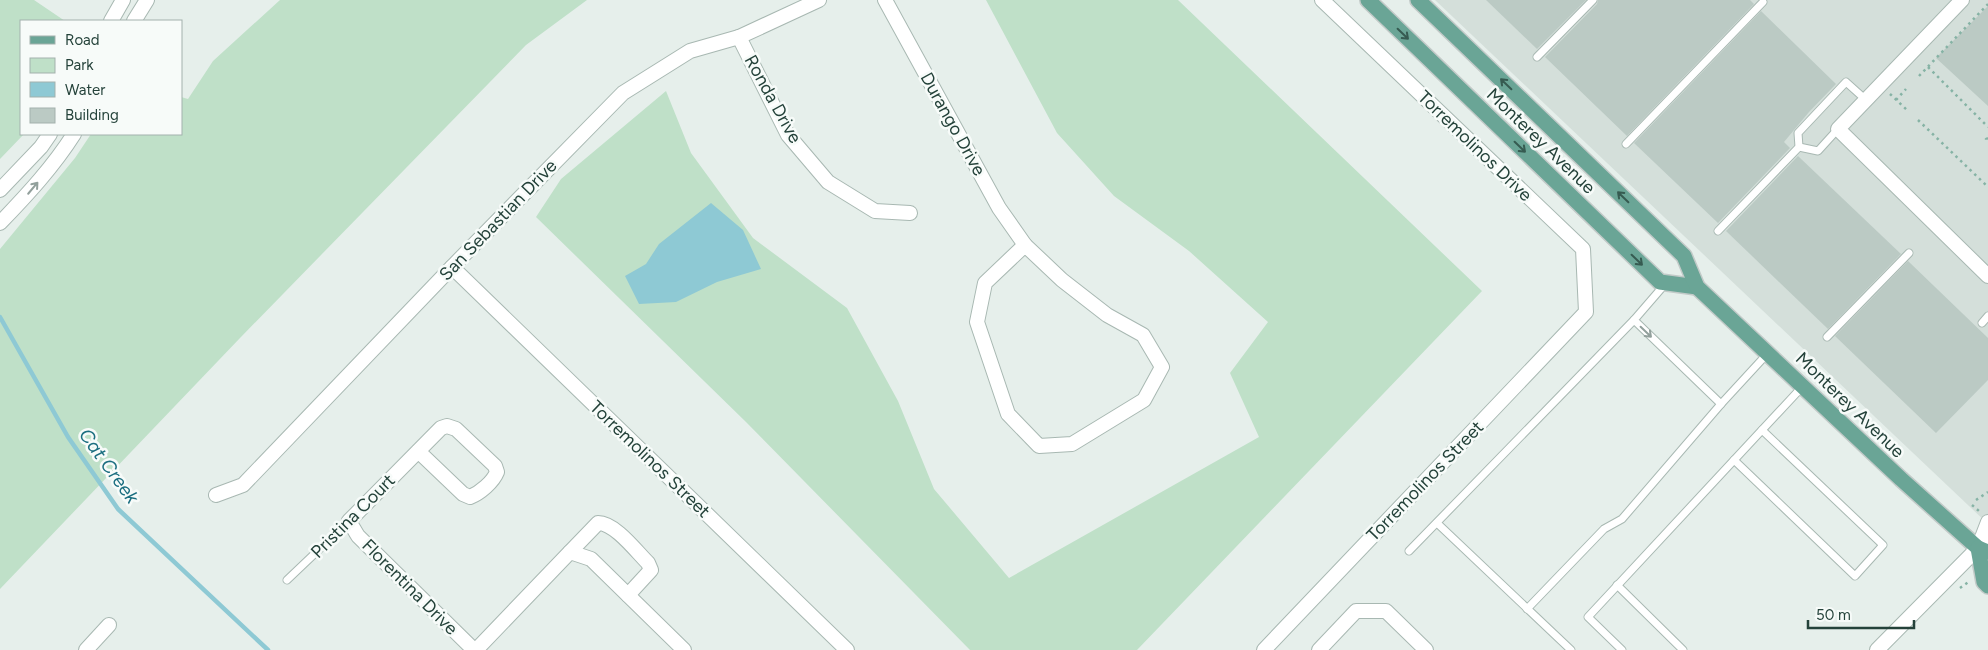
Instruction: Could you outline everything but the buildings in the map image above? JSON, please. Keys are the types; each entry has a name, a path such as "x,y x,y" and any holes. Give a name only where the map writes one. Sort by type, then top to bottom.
{"main road":[{"name":"Monterey Avenue","path":"1368,0 1660,282 1697,288"},
{"name":"Monterey Avenue","path":"1418,0 1684,256 1697,288 1803,386 1985,548"},
{"path":"1985,548 1984,582 1988,586"}],"street":[{"path":"112,20 122,0"},
{"path":"135,20 147,0"},
{"name":"San Sebastian Drive","path":"216,495 243,485 452,267 623,93 690,51 739,37 819,0"},
{"name":"Durango Drive","path":"885,0 1000,208 1025,245 1062,280 1107,315 1143,335 1162,367 1144,400 1072,444 1039,446 1008,414 977,322 985,283 1025,245"},
{"name":"Torremolinos Drive","path":"1322,0 1583,249 1586,312"},
{"path":"1962,0 1838,128 1988,276"},
{"name":"Ronda Drive","path":"739,37 788,135 828,182 875,211 910,213"},
{"path":"0,190 41,147 49,135"},
{"path":"0,223 37,184 62,154 73,135"},
{"name":"Torremolinos Street","path":"452,267 847,650"},
{"name":"Torremolinos Street","path":"1264,650 1586,312"},
{"name":"Pristina Court","path":"349,521 418,451 441,428 447,426 456,429 495,466 497,472 495,477 476,495 470,497 463,494 418,451"},
{"name":"Florentina Drive","path":"349,521 358,536 475,650"},
{"path":"1877,650 1985,548 1988,522"},
{"path":"475,650 598,523 604,523 614,529 648,563 651,570 628,595"},
{"path":"570,552 591,559 684,650"},
{"path":"1319,650 1356,612 1386,611 1426,650"},
{"path":"86,650 109,626"}],"lane":[{"path":"1537,57 1593,0"},
{"path":"1626,144 1763,2"},
{"path":"1718,231 1799,147 1798,133 1846,82 1866,100"},
{"path":"1799,147 1818,151 1838,128"},
{"path":"1827,337 1909,252"},
{"path":"1409,551 1634,320 1666,283"},
{"path":"1982,323 1988,316"},
{"path":"1634,320 1721,404"},
{"path":"1527,609 1604,529 1622,519 1721,404 1768,353"},
{"path":"1622,650 1588,617 1803,386"},
{"path":"1734,460 1855,576 1884,545 1762,430"},
{"name":"Pristina Court","path":"288,580 349,521"},
{"path":"1437,523 1570,650"},
{"path":"1617,585 1683,650"}],"path":[{"path":"1919,76 1988,4"},
{"path":"1928,68 1988,127"},
{"path":"1896,100 1906,89"},
{"path":"1886,90 1907,110"},
{"path":"1918,120 1988,187"},
{"path":"1976,500 1988,492"}],"shaded area":[{"path":"1435,0 1988,0 1988,524"}],"green space":[{"path":"0,0 34,0 64,20 20,20 20,135 23,135 0,159"},
{"path":"280,0 587,0 526,45 240,338 0,589 0,249 75,158 90,135 182,135 182,97 188,99 213,61"},
{"path":"986,0 1178,0 1482,291 1137,650 970,650 746,422 536,217 561,179 666,91 691,153 753,238 847,308 898,401 934,489 1009,578 1259,437 1230,373 1268,322 1189,251 1114,196 1057,133"}],"water":[{"path":"711,203 743,230 761,269 717,282 676,302 639,304 625,276 646,264 659,244"}],"waterway":[{"name":"Cat Creek","path":"0,317 68,437 118,509 268,650"}]}
